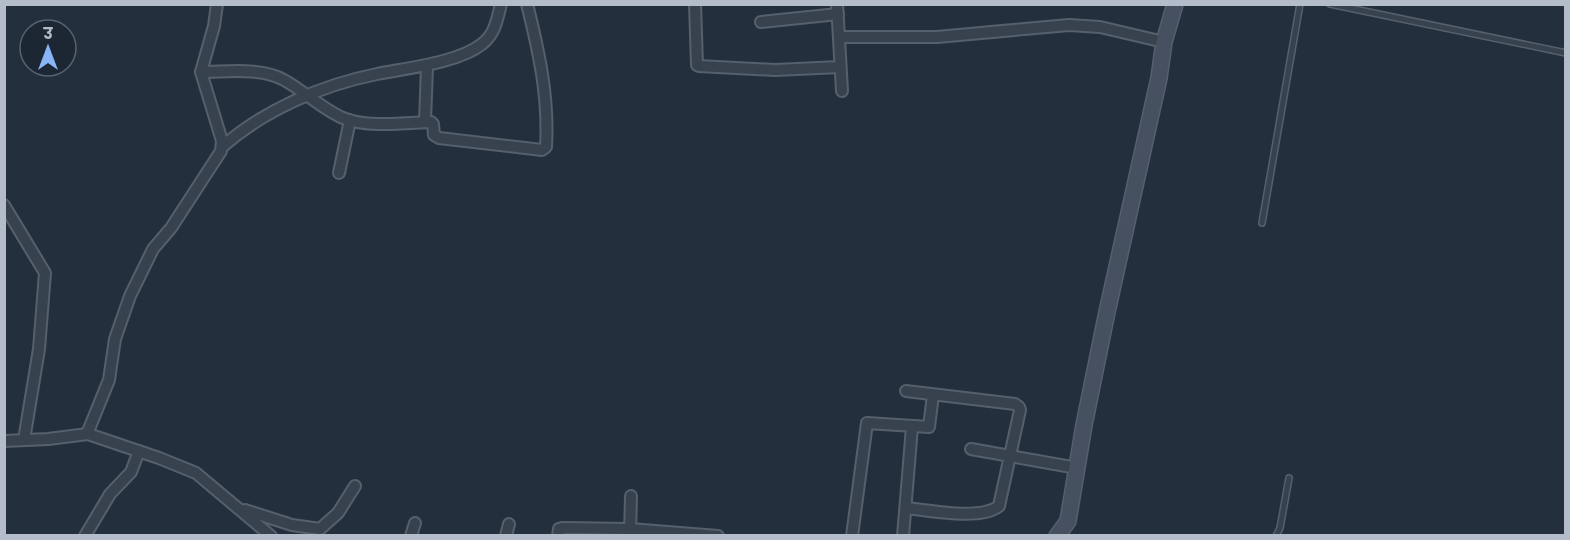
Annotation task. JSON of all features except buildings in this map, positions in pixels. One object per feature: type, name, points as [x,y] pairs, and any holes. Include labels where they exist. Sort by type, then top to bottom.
[{"type":"main road","points":[[1057,536],[1068,521],[1084,425],[1159,78],[1164,42],[1174,4]]},
{"type":"street","points":[[217,4],[214,26],[201,72],[222,147]]},
{"type":"street","points":[[87,434],[109,380],[115,339],[130,296],[153,249],[171,228],[205,178],[222,147],[247,127],[332,86],[364,77],[427,66],[471,51],[482,44],[494,30],[501,4]]},
{"type":"street","points":[[201,72],[274,76],[285,80],[338,115],[350,120],[393,123],[425,122],[433,124],[434,135],[439,138],[541,150],[545,149],[547,112],[544,77],[527,4]]},
{"type":"street","points":[[695,4],[699,66],[767,70],[840,67]]},
{"type":"street","points":[[761,22],[837,9],[842,91]]},
{"type":"street","points":[[840,37],[937,37],[1069,25],[1098,26],[1164,42]]},
{"type":"street","points":[[425,122],[427,66]]},
{"type":"street","points":[[339,173],[350,120]]},
{"type":"street","points":[[4,205],[45,273],[39,349],[24,440]]},
{"type":"street","points":[[906,391],[1018,405],[1020,410],[1000,502],[995,509],[975,513],[906,508]]},
{"type":"street","points":[[852,536],[867,423],[929,427],[933,395]]},
{"type":"street","points":[[903,536],[912,427]]},
{"type":"street","points":[[4,441],[87,434],[139,451],[196,473],[271,536]]},
{"type":"street","points":[[971,449],[1077,468]]},
{"type":"street","points":[[85,536],[110,494],[131,472],[139,451]]},
{"type":"street","points":[[239,508],[271,519],[320,529],[338,513],[355,486]]},
{"type":"street","points":[[630,532],[631,496]]},
{"type":"street","points":[[411,536],[415,523]]},
{"type":"street","points":[[506,536],[509,524]]},
{"type":"street","points":[[558,536],[559,529],[562,528],[718,536]]},
{"type":"lane","points":[[1262,223],[1300,4]]},
{"type":"lane","points":[[1330,4],[1566,53]]},
{"type":"lane","points":[[1276,536],[1280,528],[1290,478]]}]
